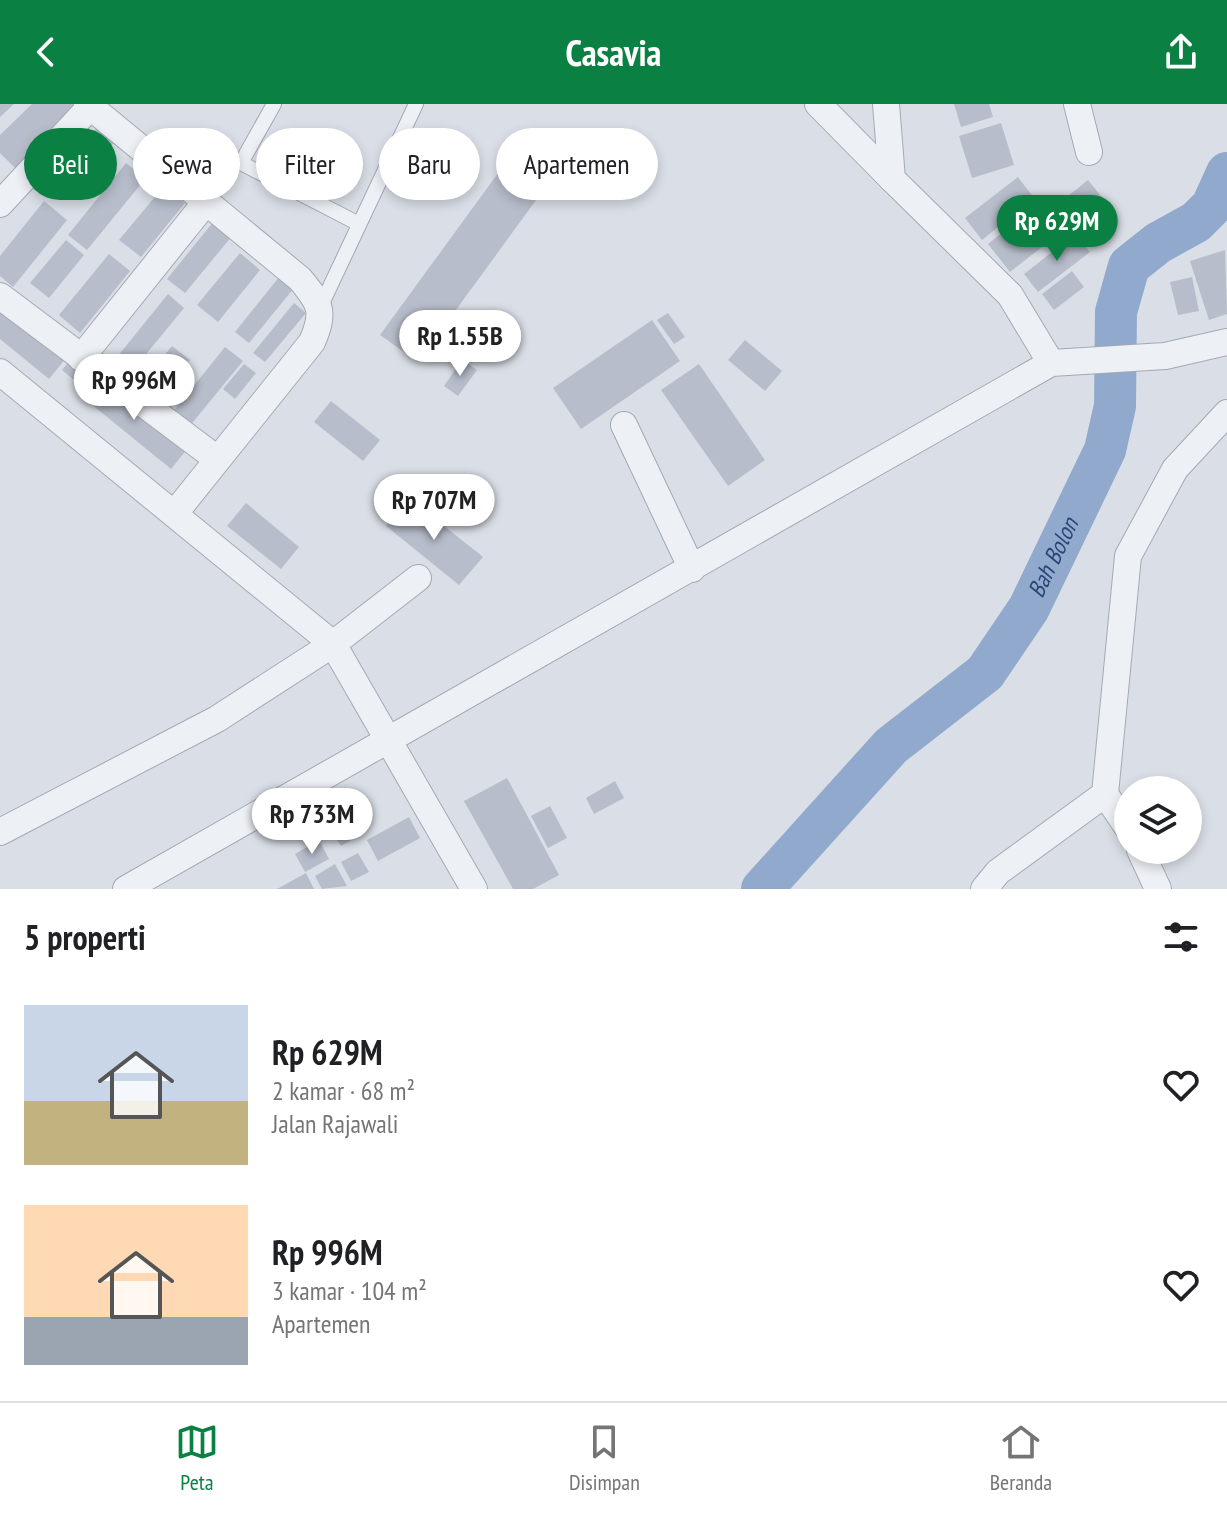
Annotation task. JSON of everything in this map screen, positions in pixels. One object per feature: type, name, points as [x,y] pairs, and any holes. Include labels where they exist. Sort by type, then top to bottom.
[{"type":"street","points":[[818,104],[1010,295],[1051,363]]},
{"type":"street","points":[[886,104],[892,179]]},
{"type":"street","points":[[1077,104],[1089,152]]},
{"type":"street","points":[[0,204],[88,106],[300,279],[317,300],[321,321],[312,342],[175,513]]},
{"type":"street","points":[[81,358],[206,202]]},
{"type":"street","points":[[0,296],[217,459]]},
{"type":"street","points":[[126,889],[1051,363],[1165,356],[1227,342]]},
{"type":"street","points":[[0,372],[333,644],[474,889]]},
{"type":"street","points":[[624,425],[692,569]]},
{"type":"street","points":[[1114,807],[1105,794],[1128,556],[1175,469],[1223,427]]},
{"type":"street","points":[[0,832],[217,719],[333,644],[418,578]]},
{"type":"street","points":[[984,889],[998,872],[1105,794]]},
{"type":"street","points":[[1146,864],[1158,889]]},
{"type":"lane","points":[[274,104],[241,163],[359,224]]},
{"type":"lane","points":[[319,310],[416,104]]},
{"type":"building","points":[[0,104],[14,104],[0,117]]},
{"type":"building","points":[[32,104],[75,104],[78,107],[56,128],[24,128],[24,159],[15,168],[0,153],[0,135]]},
{"type":"building","points":[[954,104],[989,104],[993,117],[961,127]]},
{"type":"building","points":[[1001,123],[1014,165],[972,178],[959,136]]},
{"type":"building","points":[[126,163],[133,169],[133,194],[87,250],[68,235],[96,200],[117,200],[117,174]]},
{"type":"building","points":[[496,176],[496,200],[536,200],[418,362],[380,335]]},
{"type":"building","points":[[1018,177],[1034,198],[982,240],[965,218]]},
{"type":"building","points":[[1088,180],[1109,206],[1089,222],[1068,196]]},
{"type":"building","points":[[152,200],[181,200],[185,203],[141,257],[119,240]]},
{"type":"building","points":[[44,201],[67,220],[13,287],[0,276],[0,256]]},
{"type":"building","points":[[1025,215],[1047,243],[1010,272],[988,244]]},
{"type":"building","points":[[214,221],[232,236],[185,293],[167,279]]},
{"type":"building","points":[[1075,234],[1090,252],[1038,292],[1024,274]]},
{"type":"building","points":[[66,240],[84,255],[49,298],[30,283]]},
{"type":"building","points":[[1225,250],[1227,314],[1209,320],[1190,261]]},
{"type":"building","points":[[240,253],[260,270],[218,322],[197,305]]},
{"type":"building","points":[[109,254],[130,271],[80,333],[59,315]]},
{"type":"building","points":[[1072,271],[1084,287],[1054,310],[1042,294]]},
{"type":"building","points":[[280,276],[294,288],[249,343],[235,332]]},
{"type":"building","points":[[1192,277],[1199,311],[1178,315],[1170,282]]},
{"type":"building","points":[[168,294],[184,308],[129,375],[113,362]]},
{"type":"building","points":[[0,303],[67,357],[49,379],[0,339]]},
{"type":"building","points":[[294,303],[306,313],[265,362],[253,353]]},
{"type":"building","points":[[668,313],[685,337],[674,344],[657,320]]},
{"type":"building","points":[[652,320],[680,361],[581,429],[553,388]]},
{"type":"building","points":[[745,340],[782,371],[765,391],[728,360]]},
{"type":"building","points":[[172,346],[190,360],[161,396],[143,382]]},
{"type":"building","points":[[225,347],[243,361],[189,427],[172,413]]},
{"type":"building","points":[[72,358],[90,373],[80,385],[62,370]]},
{"type":"building","points":[[462,360],[477,370],[458,396],[444,386]]},
{"type":"building","points":[[244,364],[256,373],[235,399],[223,389]]},
{"type":"building","points":[[699,364],[765,460],[728,486],[661,390]]},
{"type":"building","points":[[97,374],[188,448],[171,469],[80,395]]},
{"type":"building","points":[[331,401],[380,440],[363,461],[314,422]]},
{"type":"building","points":[[409,498],[483,557],[459,585],[386,526]]},
{"type":"building","points":[[246,503],[299,547],[281,569],[227,526]]},
{"type":"building","points":[[507,778],[559,875],[533,889],[513,889],[464,801]]},
{"type":"building","points":[[615,781],[624,798],[594,814],[586,798]]},
{"type":"building","points":[[550,806],[567,838],[548,848],[531,816]]},
{"type":"building","points":[[409,817],[420,838],[378,861],[367,840]]},
{"type":"building","points":[[360,821],[366,832],[341,846],[334,835]]},
{"type":"building","points":[[319,840],[329,859],[305,872],[295,854]]},
{"type":"building","points":[[358,853],[369,872],[351,881],[341,862]]},
{"type":"building","points":[[335,864],[347,886],[322,889],[315,876]]},
{"type":"building","points":[[306,873],[314,889],[277,889]]},
{"type":"waterway","name":"Bah Bolon","points":[[762,889],[891,746],[985,673],[1029,608],[1105,450],[1115,406],[1116,312],[1129,266],[1158,243],[1196,222],[1212,206],[1227,173]]}]
